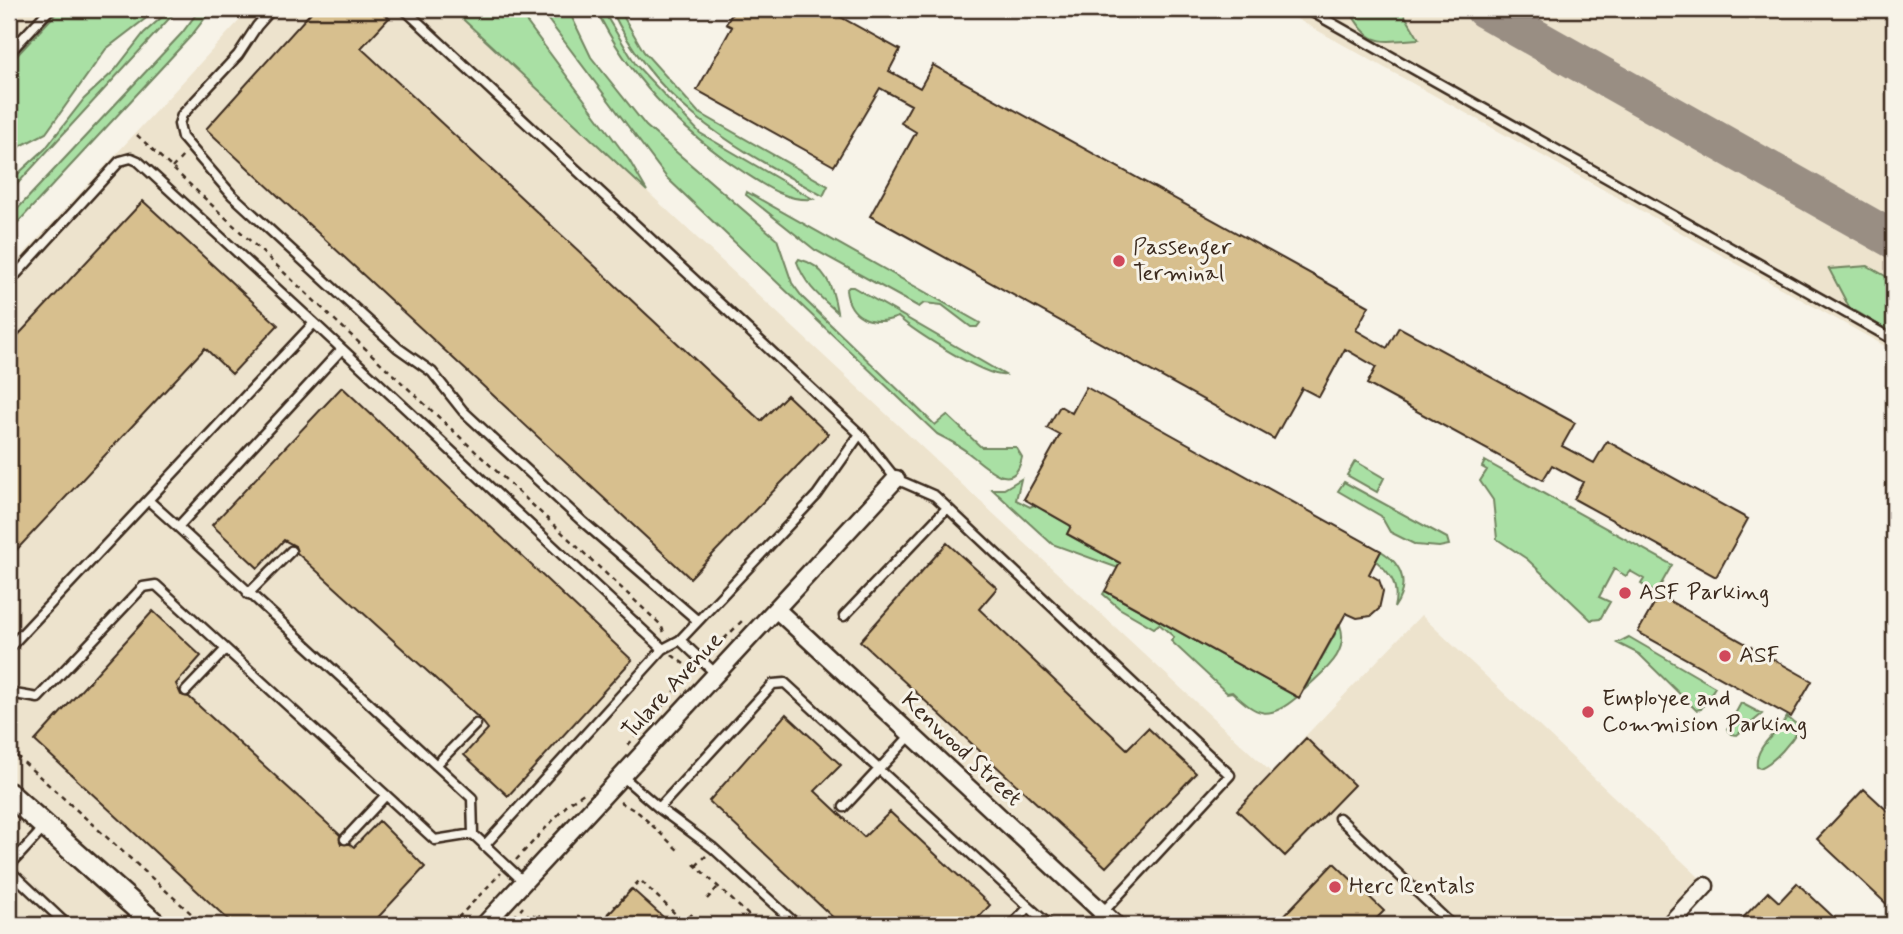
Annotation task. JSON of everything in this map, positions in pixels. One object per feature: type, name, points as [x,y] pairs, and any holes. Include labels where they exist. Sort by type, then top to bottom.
[{"type":"main road","points":[[9,794],[156,925]]},
{"type":"street","name":"Tulare Avenue","points":[[484,925],[896,479]]},
{"type":"street","name":"Kenwood Street","points":[[776,609],[911,735],[1097,919],[1115,925]]},
{"type":"street","points":[[1669,925],[1705,886]]},
{"type":"lane","points":[[9,53],[50,9]]},
{"type":"lane","points":[[272,9],[238,55],[181,115],[181,134],[232,195],[398,348],[432,372],[463,411],[634,569],[669,593],[698,621]]},
{"type":"lane","points":[[404,9],[860,434],[896,479],[935,496],[1230,775],[1097,919]]},
{"type":"lane","points":[[1307,9],[1894,340]]},
{"type":"lane","points":[[9,282],[120,161],[131,158],[138,161],[666,646]]},
{"type":"lane","points":[[9,648],[314,323]]},
{"type":"lane","points":[[177,527],[342,349]]},
{"type":"lane","points":[[484,846],[666,646],[680,640],[817,495],[860,434]]},
{"type":"lane","points":[[148,500],[472,798],[473,834],[524,882]]},
{"type":"lane","points":[[844,616],[947,508]]},
{"type":"lane","points":[[248,594],[290,551]]},
{"type":"lane","points":[[9,693],[38,698],[144,587],[156,585],[435,840],[473,834]]},
{"type":"lane","points":[[680,640],[716,674]]},
{"type":"lane","points":[[186,691],[226,649]]},
{"type":"lane","points":[[659,808],[774,684],[785,683],[1049,925]]},
{"type":"lane","points":[[436,765],[476,724]]},
{"type":"lane","points":[[844,807],[911,735]]},
{"type":"lane","points":[[622,776],[659,808],[713,848],[797,925]]},
{"type":"lane","points":[[345,839],[386,795]]},
{"type":"lane","points":[[1339,818],[1452,925]]},
{"type":"lane","points":[[45,827],[9,868],[65,923]]},
{"type":"lane","points":[[1012,925],[1029,907]]},
{"type":"path","points":[[137,135],[661,625],[666,646],[673,658],[692,671]]},
{"type":"path","points":[[172,168],[191,147]]},
{"type":"path","points":[[627,746],[692,671],[748,615]]},
{"type":"path","points":[[9,749],[204,925]]},
{"type":"path","points":[[451,925],[570,802],[589,787]]},
{"type":"path","points":[[617,799],[639,813],[679,851]]},
{"type":"path","points":[[708,853],[695,865],[759,925]]},
{"type":"path","points":[[592,925],[597,925],[639,880],[684,924],[694,912]]},
{"type":"path","points":[[707,899],[718,887]]},
{"type":"path","points":[[527,914],[537,923],[539,920],[534,915],[536,913],[550,925]]},
{"type":"shaded area","points":[[9,9],[64,9],[9,68]]},
{"type":"shaded area","points":[[250,9],[451,9],[1271,772],[1421,615],[1700,878],[1657,925],[9,925],[9,270]]},
{"type":"shaded area","points":[[1279,9],[1894,9],[1894,351],[1586,180]]},
{"type":"green space","points":[[60,9],[158,9],[106,49],[46,133],[9,152],[9,64]]},
{"type":"green space","points":[[171,9],[178,9],[9,193],[9,182],[45,149],[84,99],[115,70],[144,33]]},
{"type":"green space","points":[[200,9],[212,9],[191,36],[9,232],[9,218],[182,33]]},
{"type":"green space","points":[[452,9],[517,9],[629,160],[647,191]]},
{"type":"green space","points":[[540,9],[568,9],[591,57],[646,126],[777,239],[792,283],[803,298],[935,425],[947,415],[981,447],[1016,447],[1022,457],[1013,475],[999,475],[937,434],[667,178]]},
{"type":"green space","points":[[596,9],[602,9],[636,65],[700,133],[813,199],[786,196],[769,188],[722,157],[678,121],[624,58]]},
{"type":"green space","points":[[611,9],[619,9],[644,52],[698,112],[828,186],[823,196],[728,141],[675,98],[651,73]]},
{"type":"green space","points":[[1349,9],[1401,9],[1419,39],[1385,41],[1369,36]]},
{"type":"green space","points":[[747,192],[980,323],[977,327],[971,327],[942,305],[924,303],[919,307],[815,250],[746,195]]},
{"type":"green space","points":[[799,259],[822,272],[833,294],[837,312],[808,284],[797,262]]},
{"type":"green space","points":[[1868,266],[1894,281],[1894,334],[1849,307],[1829,269]]},
{"type":"green space","points":[[849,287],[1005,375],[967,362],[898,317],[880,321],[864,318],[848,300],[846,290]]},
{"type":"green space","points":[[1355,461],[1384,478],[1377,492],[1347,475]]},
{"type":"green space","points":[[1485,461],[1672,565],[1656,593],[1641,584],[1644,579],[1630,571],[1626,576],[1614,569],[1599,597],[1610,602],[1600,619],[1591,620],[1527,559],[1497,539],[1493,500],[1480,481],[1487,470],[1482,467]]},
{"type":"green space","points":[[1021,479],[1016,500],[1030,507],[1034,505],[1071,526],[1067,534],[1120,563],[1118,568],[1052,544],[992,489],[1004,489]]},
{"type":"green space","points":[[1344,482],[1447,538],[1449,545],[1416,545],[1390,532],[1381,516],[1338,491]]},
{"type":"green space","points":[[1381,551],[1395,563],[1402,576],[1402,592],[1394,608],[1396,594],[1393,582],[1387,571],[1376,561]]},
{"type":"green space","points":[[1105,591],[1297,697],[1278,710],[1256,710],[1232,692],[1227,693],[1171,641],[1174,637],[1159,624],[1154,628],[1119,608],[1103,594]]},
{"type":"green space","points":[[1340,625],[1342,635],[1338,653],[1304,690]]},
{"type":"green space","points":[[1629,637],[1715,687],[1701,709],[1696,710],[1639,654],[1617,643]]},
{"type":"green space","points":[[1741,703],[1762,714],[1737,735],[1731,734],[1727,729]]},
{"type":"green space","points":[[1787,717],[1800,727],[1777,756],[1766,765],[1757,767],[1757,759],[1763,746]]},
{"type":"building","points":[[314,9],[379,9],[389,18],[361,48],[761,421],[787,395],[828,434],[690,578],[206,129]]},
{"type":"building","name":"Passenger Terminal","points":[[735,9],[826,9],[900,50],[889,71],[920,88],[933,65],[1369,306],[1356,330],[1387,348],[1399,327],[1575,423],[1562,446],[1594,463],[1607,441],[1748,519],[1716,577],[1574,499],[1583,482],[1552,465],[1543,480],[1367,384],[1376,367],[1345,349],[1319,397],[1302,388],[1274,439],[870,216],[916,132],[901,123],[911,105],[880,88],[834,166],[697,90],[732,27],[726,24]]},
{"type":"building","points":[[143,201],[278,325],[232,374],[205,348],[9,558],[9,345]]},
{"type":"building","points":[[342,387],[632,660],[508,796],[464,755],[488,729],[481,720],[297,553],[295,546],[284,540],[258,568],[212,525]]},
{"type":"building","points":[[1086,387],[1381,551],[1369,574],[1379,580],[1383,591],[1379,609],[1371,616],[1357,618],[1346,613],[1299,698],[1105,591],[1120,563],[1067,534],[1071,526],[1024,499],[1060,435],[1047,428],[1060,406],[1072,413]]},
{"type":"building","points":[[947,543],[997,588],[979,609],[1127,749],[1148,728],[1196,773],[1106,867],[860,641]]},
{"type":"building","name":"ASF","points":[[1659,595],[1812,681],[1791,717],[1638,632]]},
{"type":"building","points":[[153,611],[201,656],[176,684],[181,695],[189,697],[340,835],[341,844],[354,847],[379,821],[425,867],[371,925],[234,925],[35,741]]},
{"type":"building","points":[[786,714],[841,765],[815,791],[864,837],[890,812],[990,905],[972,925],[841,925],[709,801]]},
{"type":"building","points":[[1306,738],[1354,785],[1285,856],[1237,810]]},
{"type":"building","points":[[1864,789],[1894,817],[1894,911],[1817,839]]},
{"type":"building","name":"Herc Rentals","points":[[1334,863],[1384,911],[1370,925],[1275,925]]},
{"type":"building","points":[[1797,883],[1842,925],[1736,925],[1768,892],[1779,902]]},
{"type":"building","points":[[632,889],[672,925],[599,925]]},
{"type":"taxiway","points":[[1484,9],[1894,240]]},
{"type":"place","name":"Passenger Terminal","points":[[1119,261]]},
{"type":"place","name":"ASF Parking","points":[[1625,593]]},
{"type":"place","name":"ASF","points":[[1725,656]]},
{"type":"place","name":"Employee and Commision Parking","points":[[1588,712]]},
{"type":"place","name":"Herc Rentals","points":[[1335,887]]}]
